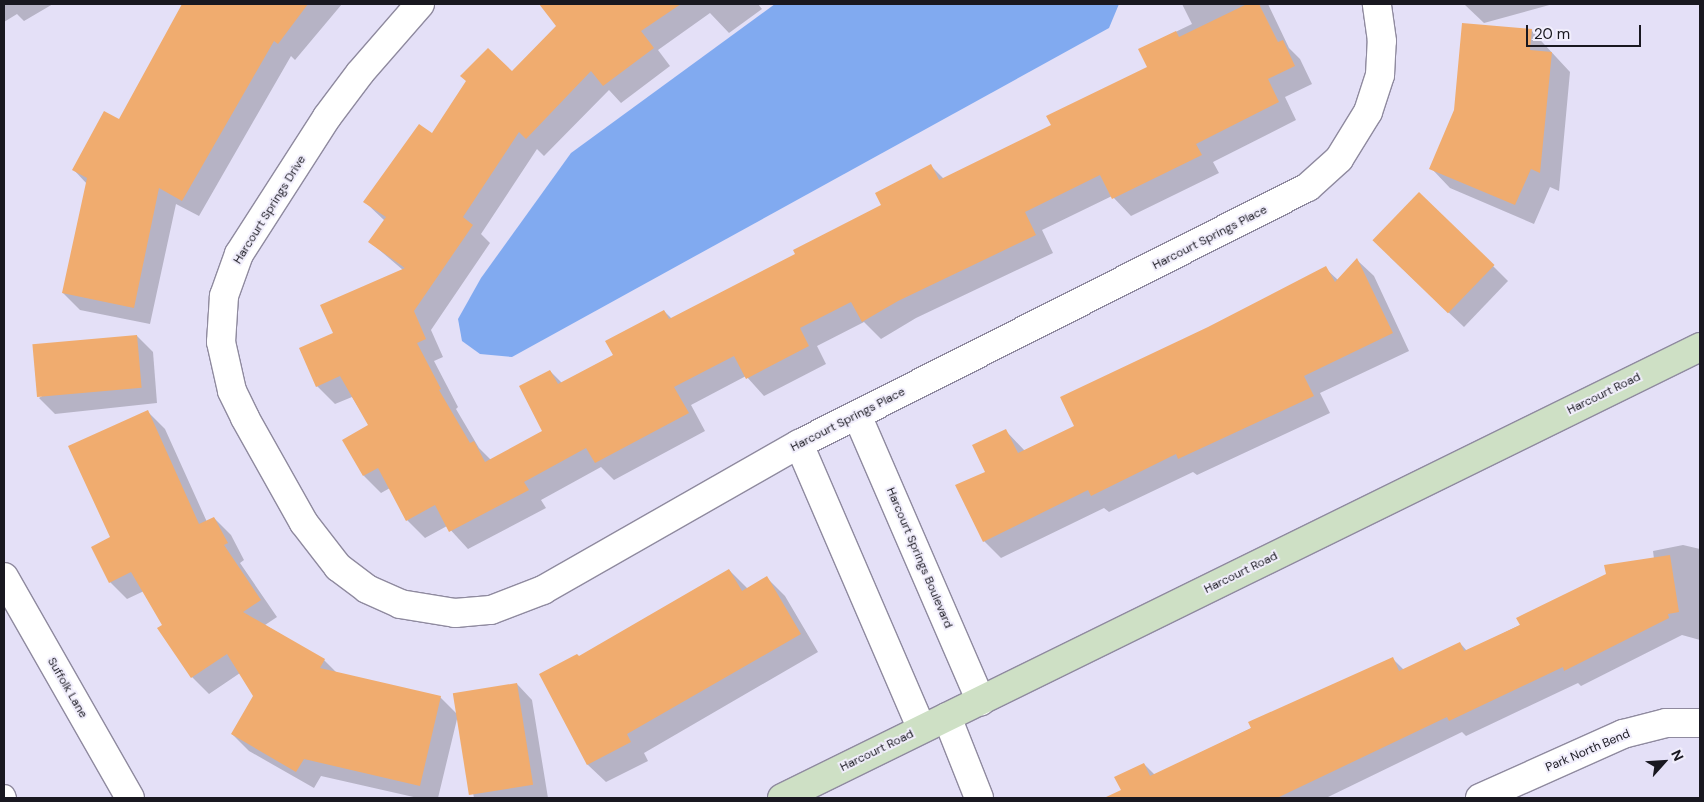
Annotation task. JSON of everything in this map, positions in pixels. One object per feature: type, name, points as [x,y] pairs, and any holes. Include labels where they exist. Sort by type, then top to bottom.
[{"type":"street","name":"Harcourt Springs Drive","points":[[304,523],[232,391],[221,342],[224,296],[239,254],[327,117],[360,73],[420,4]]},
{"type":"street","name":"Harcourt Springs Place","points":[[304,523],[338,567],[384,597],[436,612],[492,610],[543,590],[799,444],[1296,194],[1320,178],[1344,154],[1355,137],[1380,76],[1381,53],[1377,4]]},
{"type":"street","name":"Harcourt Road","points":[[782,798],[1700,347]]},
{"type":"street","name":"Harcourt Springs Boulevard","points":[[857,415],[981,701]]},
{"type":"street","points":[[799,444],[922,729]]},
{"type":"street","name":"Suffolk Lane","points":[[4,577],[130,798]]},
{"type":"street","points":[[947,717],[979,798]]},
{"type":"street","name":"Park North Bend","points":[[1480,798],[1623,734],[1666,723],[1700,723]]},
{"type":"water","points":[[775,4],[1119,4],[1109,28],[512,357],[480,354],[462,341],[458,319],[481,278],[571,153]]},
{"type":"building","points":[[182,4],[308,4],[278,44],[274,41],[182,201],[159,188],[134,308],[62,293],[87,178],[72,170],[104,111],[119,119]]},
{"type":"building","points":[[539,4],[681,4],[641,31],[654,48],[603,86],[591,71],[526,139],[519,132],[463,217],[473,225],[414,311],[426,339],[417,343],[441,389],[439,390],[470,443],[474,441],[485,462],[542,431],[519,386],[550,370],[558,384],[613,355],[605,341],[664,310],[669,319],[795,254],[793,250],[881,205],[875,193],[931,164],[939,180],[1051,125],[1046,116],[1147,67],[1138,49],[1176,31],[1179,37],[1247,4],[1259,4],[1278,42],[1283,40],[1295,66],[1268,79],[1279,102],[1196,144],[1202,155],[1112,199],[1100,175],[1025,212],[1036,235],[898,301],[862,322],[851,302],[800,328],[809,346],[746,379],[734,356],[674,387],[689,413],[595,463],[586,448],[524,482],[529,490],[449,532],[435,505],[406,521],[378,468],[363,476],[342,440],[368,425],[340,376],[316,387],[299,348],[333,333],[320,305],[405,268],[368,242],[386,217],[363,202],[419,124],[432,133],[466,81],[460,76],[488,48],[512,71],[556,26]]},
{"type":"building","points":[[1462,23],[1532,29],[1530,50],[1552,52],[1540,173],[1531,169],[1515,205],[1429,169],[1454,110]]},
{"type":"building","points":[[1419,192],[1495,265],[1448,313],[1372,240]]},
{"type":"building","points":[[1357,258],[1393,333],[1304,376],[1314,396],[1178,459],[1176,454],[1091,496],[1088,490],[983,542],[955,485],[985,472],[972,445],[1006,429],[1018,453],[1074,426],[1060,397],[1208,327],[1326,266],[1335,282]]},
{"type":"building","points":[[137,335],[142,388],[37,397],[32,344]]},
{"type":"building","points":[[148,410],[199,524],[214,517],[228,543],[224,545],[261,600],[243,612],[325,659],[320,668],[441,696],[420,786],[304,759],[296,772],[231,734],[253,696],[227,654],[191,678],[157,628],[162,625],[131,572],[109,583],[91,547],[110,537],[68,446]]},
{"type":"building","points":[[1670,555],[1679,612],[1668,614],[1669,618],[1564,671],[1563,667],[1449,721],[1447,717],[1277,798],[1104,798],[1121,790],[1114,777],[1144,763],[1150,776],[1251,728],[1248,722],[1393,657],[1399,671],[1460,642],[1464,651],[1520,625],[1516,618],[1606,574],[1604,565]]},
{"type":"building","points":[[729,569],[742,591],[767,576],[801,634],[627,734],[631,742],[587,765],[539,674],[577,654],[579,656]]},
{"type":"building","points":[[517,683],[533,785],[469,795],[453,693]]}]
